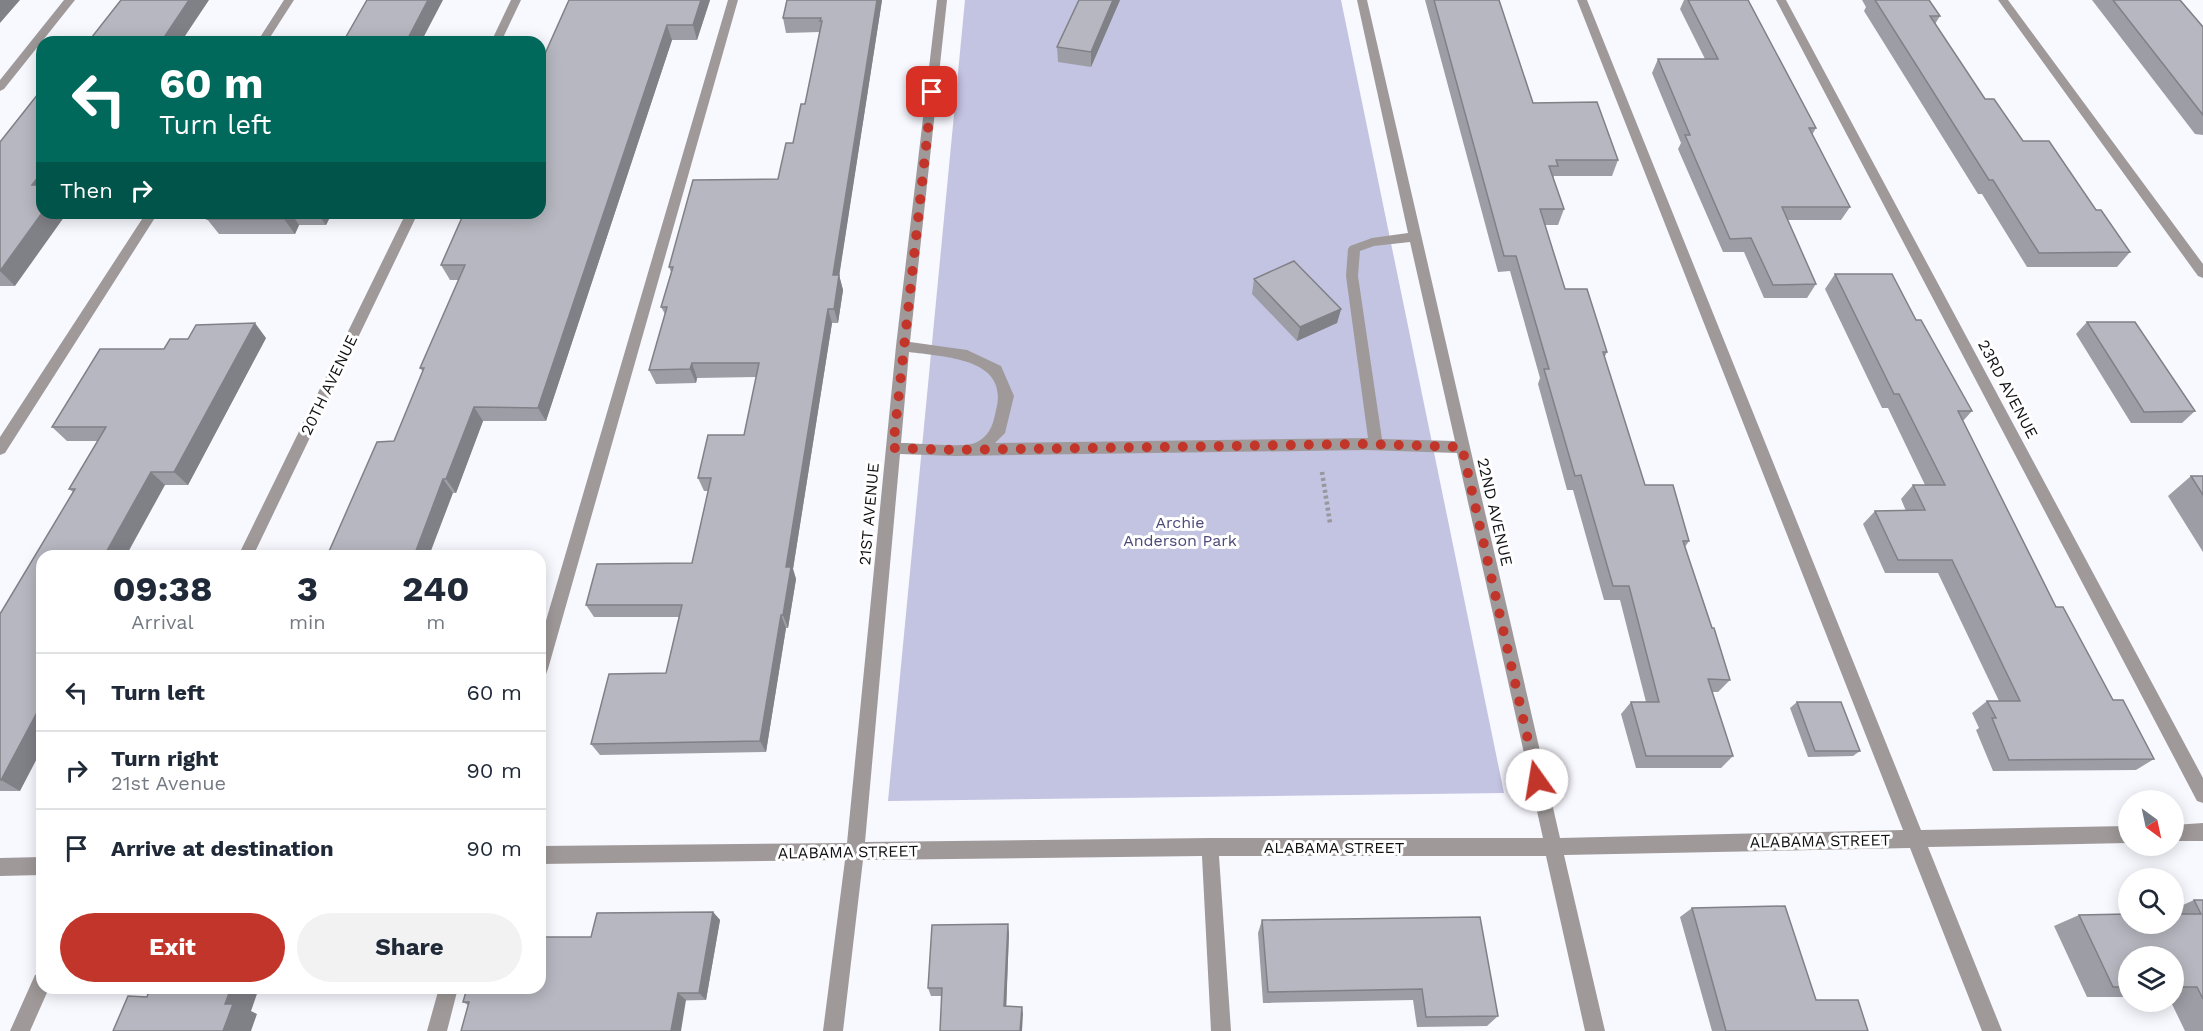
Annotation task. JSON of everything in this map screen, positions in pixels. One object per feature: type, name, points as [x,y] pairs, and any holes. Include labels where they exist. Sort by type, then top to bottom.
[{"type":"street","points":[[41,36],[70,0]]},
{"type":"street","points":[[266,36],[289,0]]},
{"type":"street","points":[[499,36],[516,0]]},
{"type":"street","points":[[546,648],[733,0]]},
{"type":"street","name":"21ST AVENUE","points":[[833,1031],[855,852],[903,346],[942,0]]},
{"type":"street","name":"22ND AVENUE","points":[[1362,0],[1594,1031]]},
{"type":"street","points":[[1582,0],[1992,1031]]},
{"type":"street","name":"23RD AVENUE","points":[[1781,0],[2203,795]]},
{"type":"street","points":[[2003,0],[2203,273]]},
{"type":"street","points":[[0,87],[36,42]]},
{"type":"street","points":[[0,449],[148,219]]},
{"type":"street","name":"20TH AVENUE","points":[[248,550],[409,219]]},
{"type":"street","points":[[1376,444],[1352,276],[1354,249],[1372,242],[1414,237]]},
{"type":"street","points":[[903,346],[967,355],[996,370],[1007,396],[998,433],[977,449]]},
{"type":"street","points":[[893,448],[1376,444],[1462,447]]},
{"type":"street","points":[[2184,833],[2203,832]]},
{"type":"street","name":"ALABAMA STREET","points":[[546,855],[1210,847],[1552,847],[2118,834]]},
{"type":"street","points":[[1210,847],[1221,1031]]},
{"type":"street","points":[[0,867],[36,867]]},
{"type":"street","points":[[20,1031],[37,994]]},
{"type":"street","points":[[437,1031],[447,994]]},
{"type":"path","points":[[1318,445],[1330,523]]},
{"type":"green space","name":"Archie Anderson Park","points":[[965,0],[1341,0],[1504,793],[888,801]]},
{"type":"building","points":[[121,0],[189,0],[165,36],[93,36]]},
{"type":"building","points":[[367,0],[428,0],[409,36],[346,36]]},
{"type":"building","points":[[569,0],[701,0],[693,25],[667,25],[538,408],[474,407],[416,550],[330,550],[377,442],[394,441],[424,368],[420,368],[465,265],[441,265],[461,219],[546,219],[546,52]]},
{"type":"building","points":[[787,0],[877,0],[833,275],[839,275],[834,309],[828,309],[786,567],[791,567],[760,741],[591,744],[609,674],[666,673],[682,605],[586,605],[597,564],[692,563],[711,478],[698,478],[708,435],[744,435],[759,363],[692,363],[690,369],[649,370],[667,307],[661,307],[673,267],[669,267],[693,180],[778,179],[786,143],[793,143],[801,104],[805,104],[822,21],[820,21],[821,18],[783,18]]},
{"type":"building","points":[[1079,0],[1113,0],[1091,52],[1057,47]]},
{"type":"building","points":[[1434,0],[1499,0],[1533,103],[1597,102],[1618,160],[1556,160],[1558,166],[1549,166],[1564,209],[1540,209],[1565,289],[1587,289],[1607,352],[1603,352],[1645,485],[1673,485],[1689,541],[1683,541],[1730,680],[1708,679],[1733,756],[1646,756],[1631,702],[1659,702],[1629,586],[1613,586],[1581,475],[1575,476],[1544,369],[1549,369],[1516,256],[1504,256]]},
{"type":"building","points":[[1688,0],[1748,0],[1816,128],[1809,128],[1850,207],[1782,207],[1816,284],[1773,285],[1751,238],[1730,239],[1685,135],[1690,135],[1658,59],[1718,59]]},
{"type":"building","points":[[1875,0],[1929,0],[1940,16],[1930,16],[1985,99],[1994,99],[2023,141],[2049,141],[2096,210],[2101,210],[2130,252],[2039,253],[1993,180],[1989,180]]},
{"type":"building","points":[[2113,0],[2180,0],[2203,27],[2203,115]]},
{"type":"building","points":[[36,97],[36,180],[32,185],[36,185],[38,219],[0,271],[0,142]]},
{"type":"building","points":[[1294,261],[1341,309],[1300,327],[1254,279]]},
{"type":"building","points":[[1835,274],[1892,274],[1916,320],[1921,320],[1972,411],[1958,411],[2056,607],[2063,607],[2113,700],[2123,700],[2154,759],[2009,760],[1992,718],[1996,718],[1987,701],[2020,701],[1952,560],[1898,560],[1875,511],[1925,510],[1913,485],[1945,485],[1899,394],[1894,394]]},
{"type":"building","points":[[2087,322],[2135,322],[2195,411],[2144,412]]},
{"type":"building","points":[[255,323],[174,472],[151,472],[107,550],[38,550],[75,489],[69,489],[106,427],[52,427],[100,349],[164,349],[170,339],[188,339],[196,325]]},
{"type":"building","points":[[2191,476],[2203,476],[2203,495]]},
{"type":"building","points":[[36,554],[36,714],[1,780],[0,780],[0,614]]},
{"type":"building","points":[[1797,702],[1841,702],[1860,751],[1815,751]]},
{"type":"building","points":[[2194,900],[2203,900],[2203,999],[2197,987],[2184,987],[2184,946],[2118,946],[2118,987],[2113,987],[2079,915],[2118,914],[2118,934],[2184,934],[2184,914],[2201,914]]},
{"type":"building","points":[[1785,906],[1816,1000],[1858,1000],[1868,1031],[1726,1031],[1692,908]]},
{"type":"building","points":[[713,912],[699,993],[678,993],[671,1031],[461,1031],[469,1002],[463,1002],[465,994],[546,994],[546,937],[591,937],[597,913]]},
{"type":"building","points":[[1480,917],[1498,1016],[1426,1017],[1422,989],[1268,992],[1262,920]]},
{"type":"building","points":[[1008,924],[1004,1006],[1022,1007],[1020,1031],[940,1031],[942,988],[928,988],[932,925]]},
{"type":"building","points":[[148,994],[229,994],[225,1004],[233,1004],[223,1031],[113,1031],[128,996],[147,997]]},
{"type":"route","points":[[932,92],[893,448],[955,450],[1366,444],[1462,447],[1537,780]]}]
